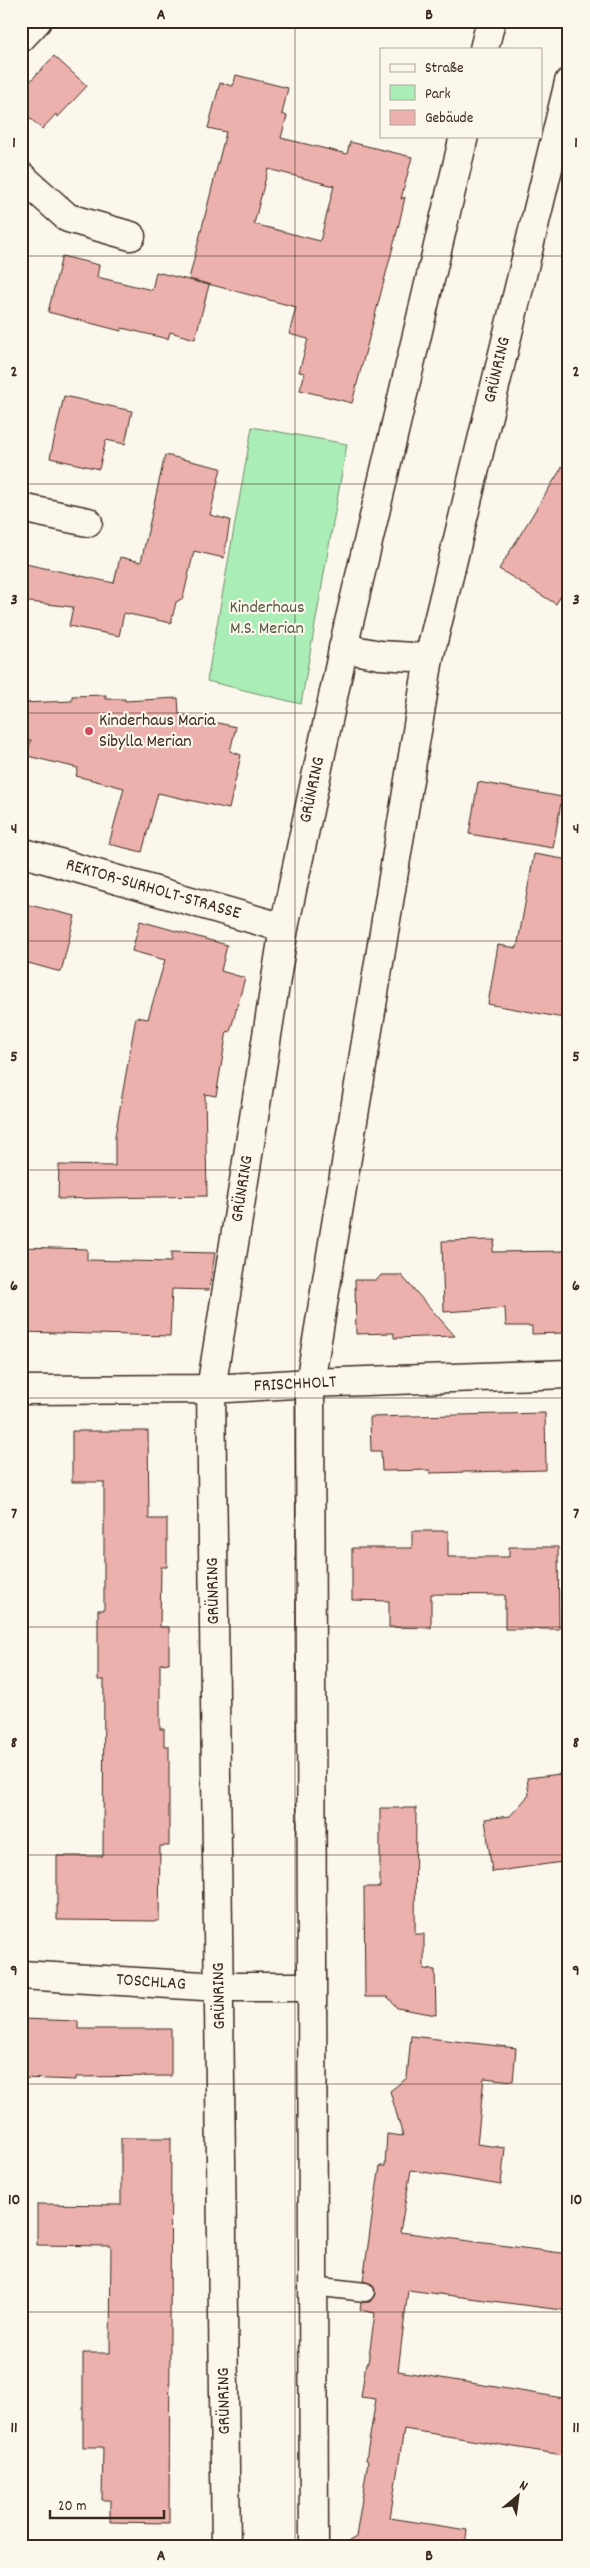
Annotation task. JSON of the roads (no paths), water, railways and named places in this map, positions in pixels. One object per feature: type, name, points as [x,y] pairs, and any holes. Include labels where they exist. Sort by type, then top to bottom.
[{"type":"street","points":[[21,38],[37,21]]},
{"type":"street","points":[[484,48],[491,21]]},
{"type":"street","name":"GRÜNRING","points":[[314,2547],[310,1383],[430,658],[569,82]]},
{"type":"street","name":"GRÜNRING","points":[[226,2547],[211,1389],[284,928],[343,648],[464,138]]},
{"type":"street","points":[[21,176],[68,218],[131,236]]},
{"type":"street","points":[[21,508],[88,522]]},
{"type":"street","points":[[343,648],[380,655],[430,658]]},
{"type":"street","name":"REKTOR-SURHOLT-STRASSE","points":[[21,852],[284,928]]},
{"type":"street","name":"FRISCHHOLT","points":[[21,1390],[211,1389],[310,1383],[569,1374]]},
{"type":"street","name":"TOSCHLAG","points":[[21,1975],[220,1987],[311,1987]]},
{"type":"lane","points":[[313,2286],[365,2292]]},
{"type":"place","name":"Kinderhaus Maria Sibylla Merian","points":[[89,731]]},
{"type":"park label","name":"Kinderhaus M.S. Merian","points":[[267,618]]}]
